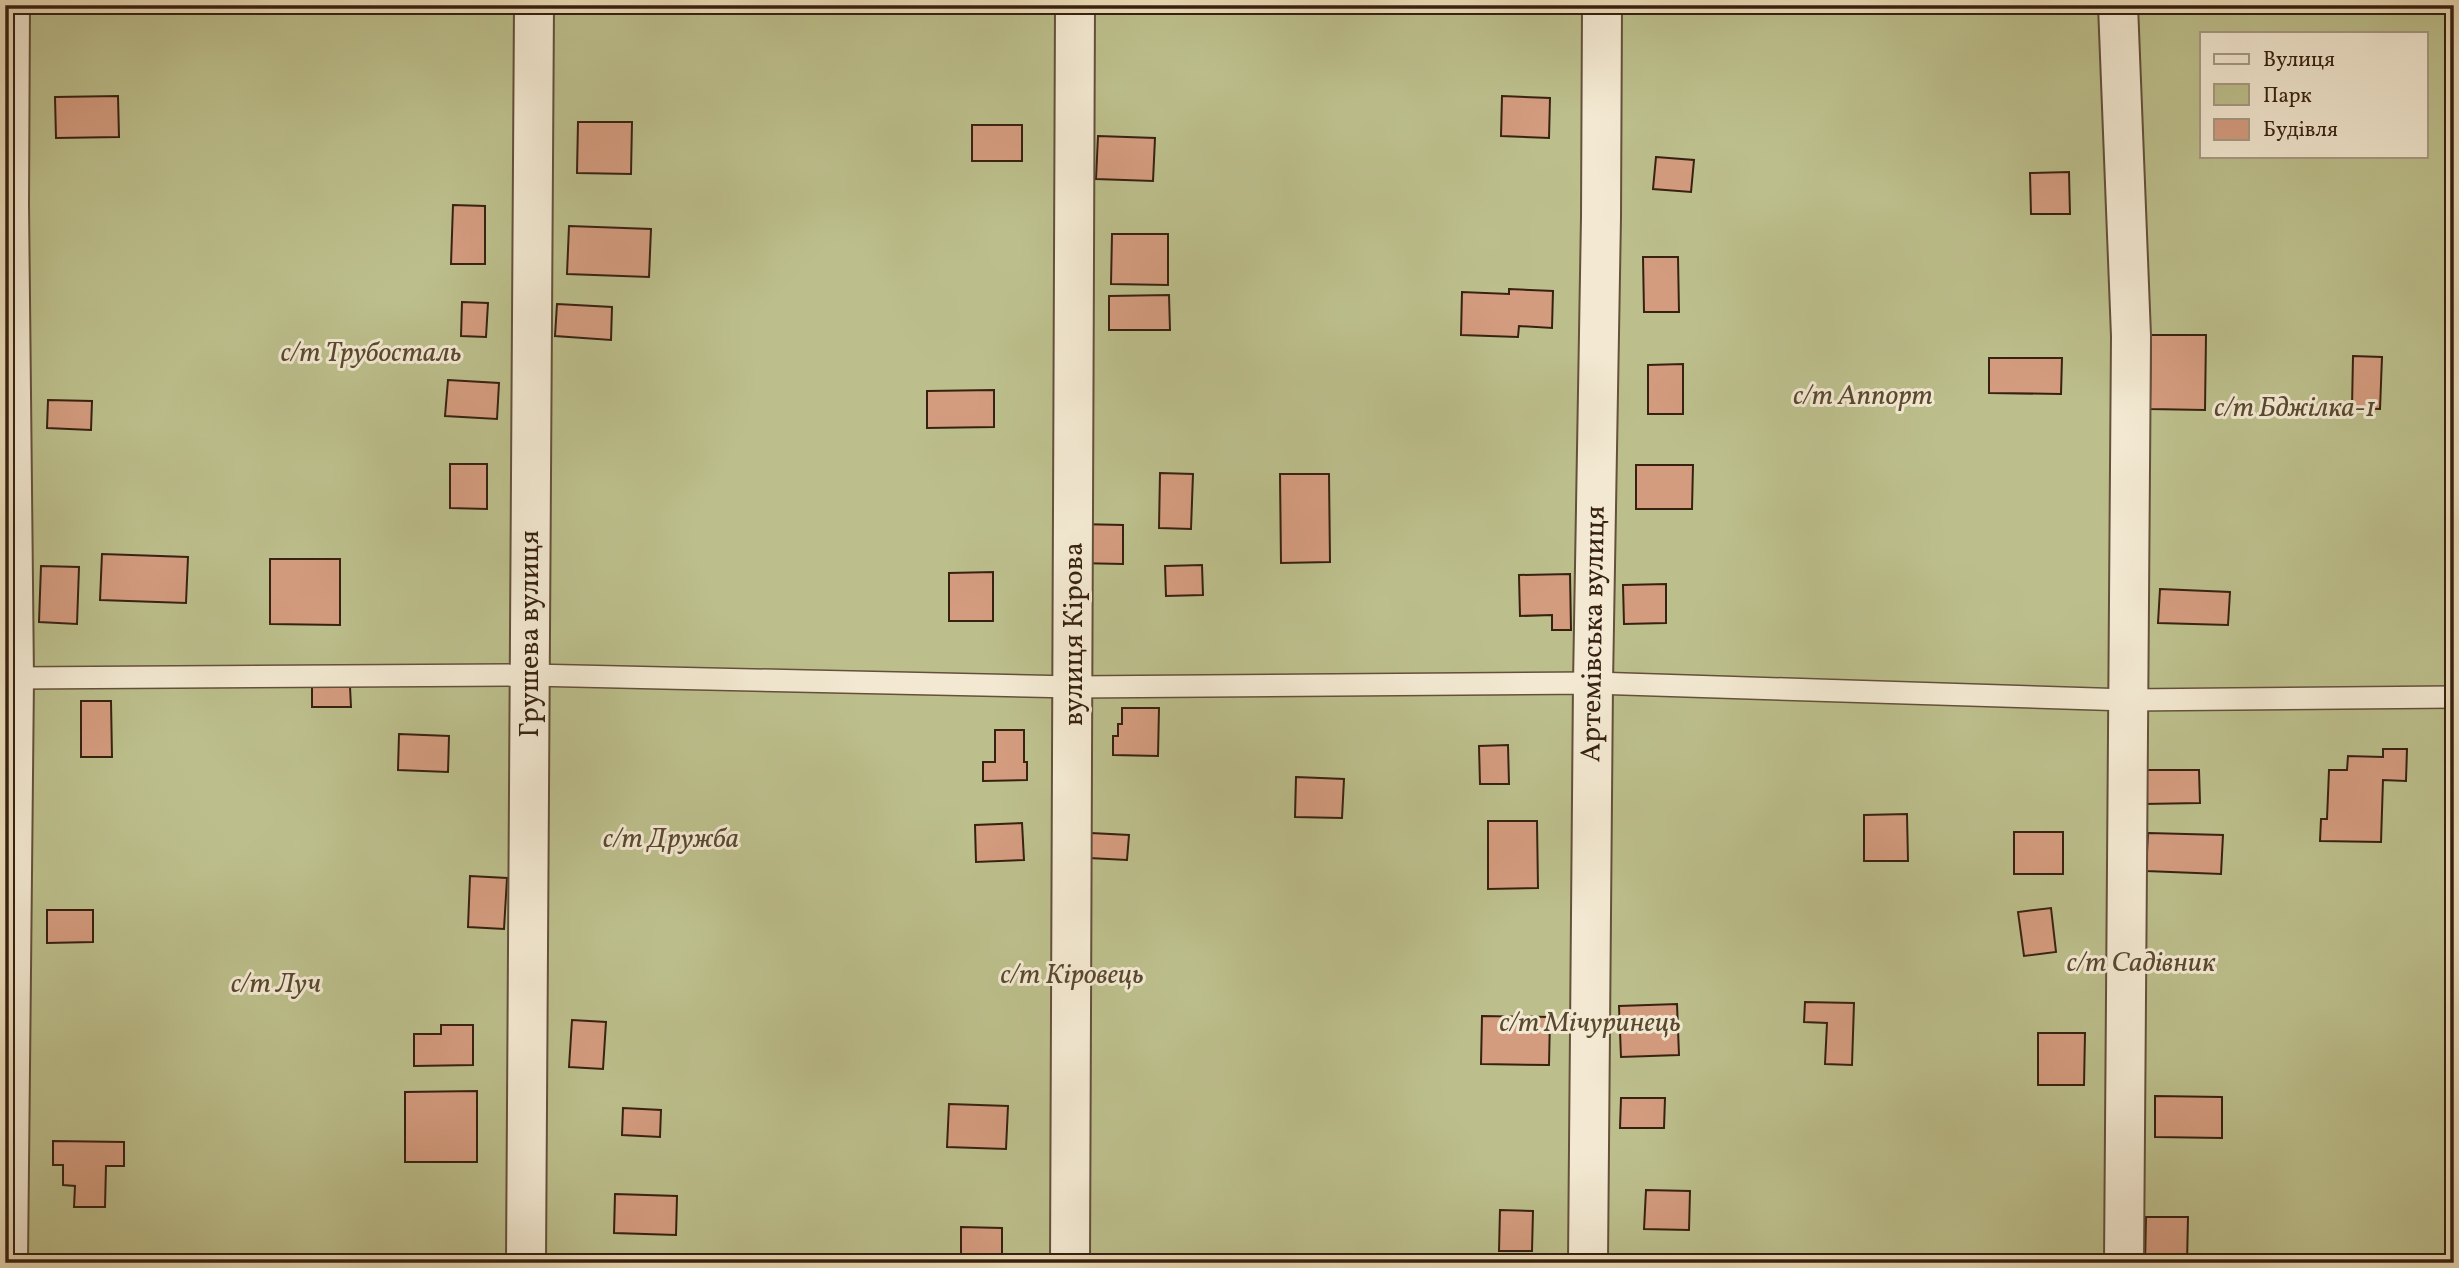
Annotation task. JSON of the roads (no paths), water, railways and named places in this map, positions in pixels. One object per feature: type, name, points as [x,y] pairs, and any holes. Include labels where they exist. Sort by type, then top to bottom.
[{"type":"street","points":[[8,1263],[14,678],[9,204],[10,5]]},
{"type":"street","name":"Грушева вулиця","points":[[526,1263],[534,5]]},
{"type":"street","name":"вулиця Кірова","points":[[1070,1263],[1075,5]]},
{"type":"street","name":"Артемівська вулиця","points":[[1588,1263],[1602,5]]},
{"type":"street","points":[[2118,5],[2132,336],[2124,1263]]},
{"type":"lane","points":[[14,678],[530,675],[1073,687],[1593,683],[2128,700],[2454,697]]},
{"type":"park label","name":"с/т Трубосталь","points":[[371,353]]},
{"type":"park label","name":"с/т Аппорт","points":[[1863,396]]},
{"type":"park label","name":"с/т Бджілка-1","points":[[2295,408]]},
{"type":"park label","name":"с/т Дружба","points":[[671,839]]},
{"type":"park label","name":"с/т Садівник","points":[[2141,963]]},
{"type":"park label","name":"с/т Кіровець","points":[[1072,975]]},
{"type":"park label","name":"с/т Луч","points":[[276,984]]},
{"type":"park label","name":"с/т Мічуринець","points":[[1590,1023]]}]
